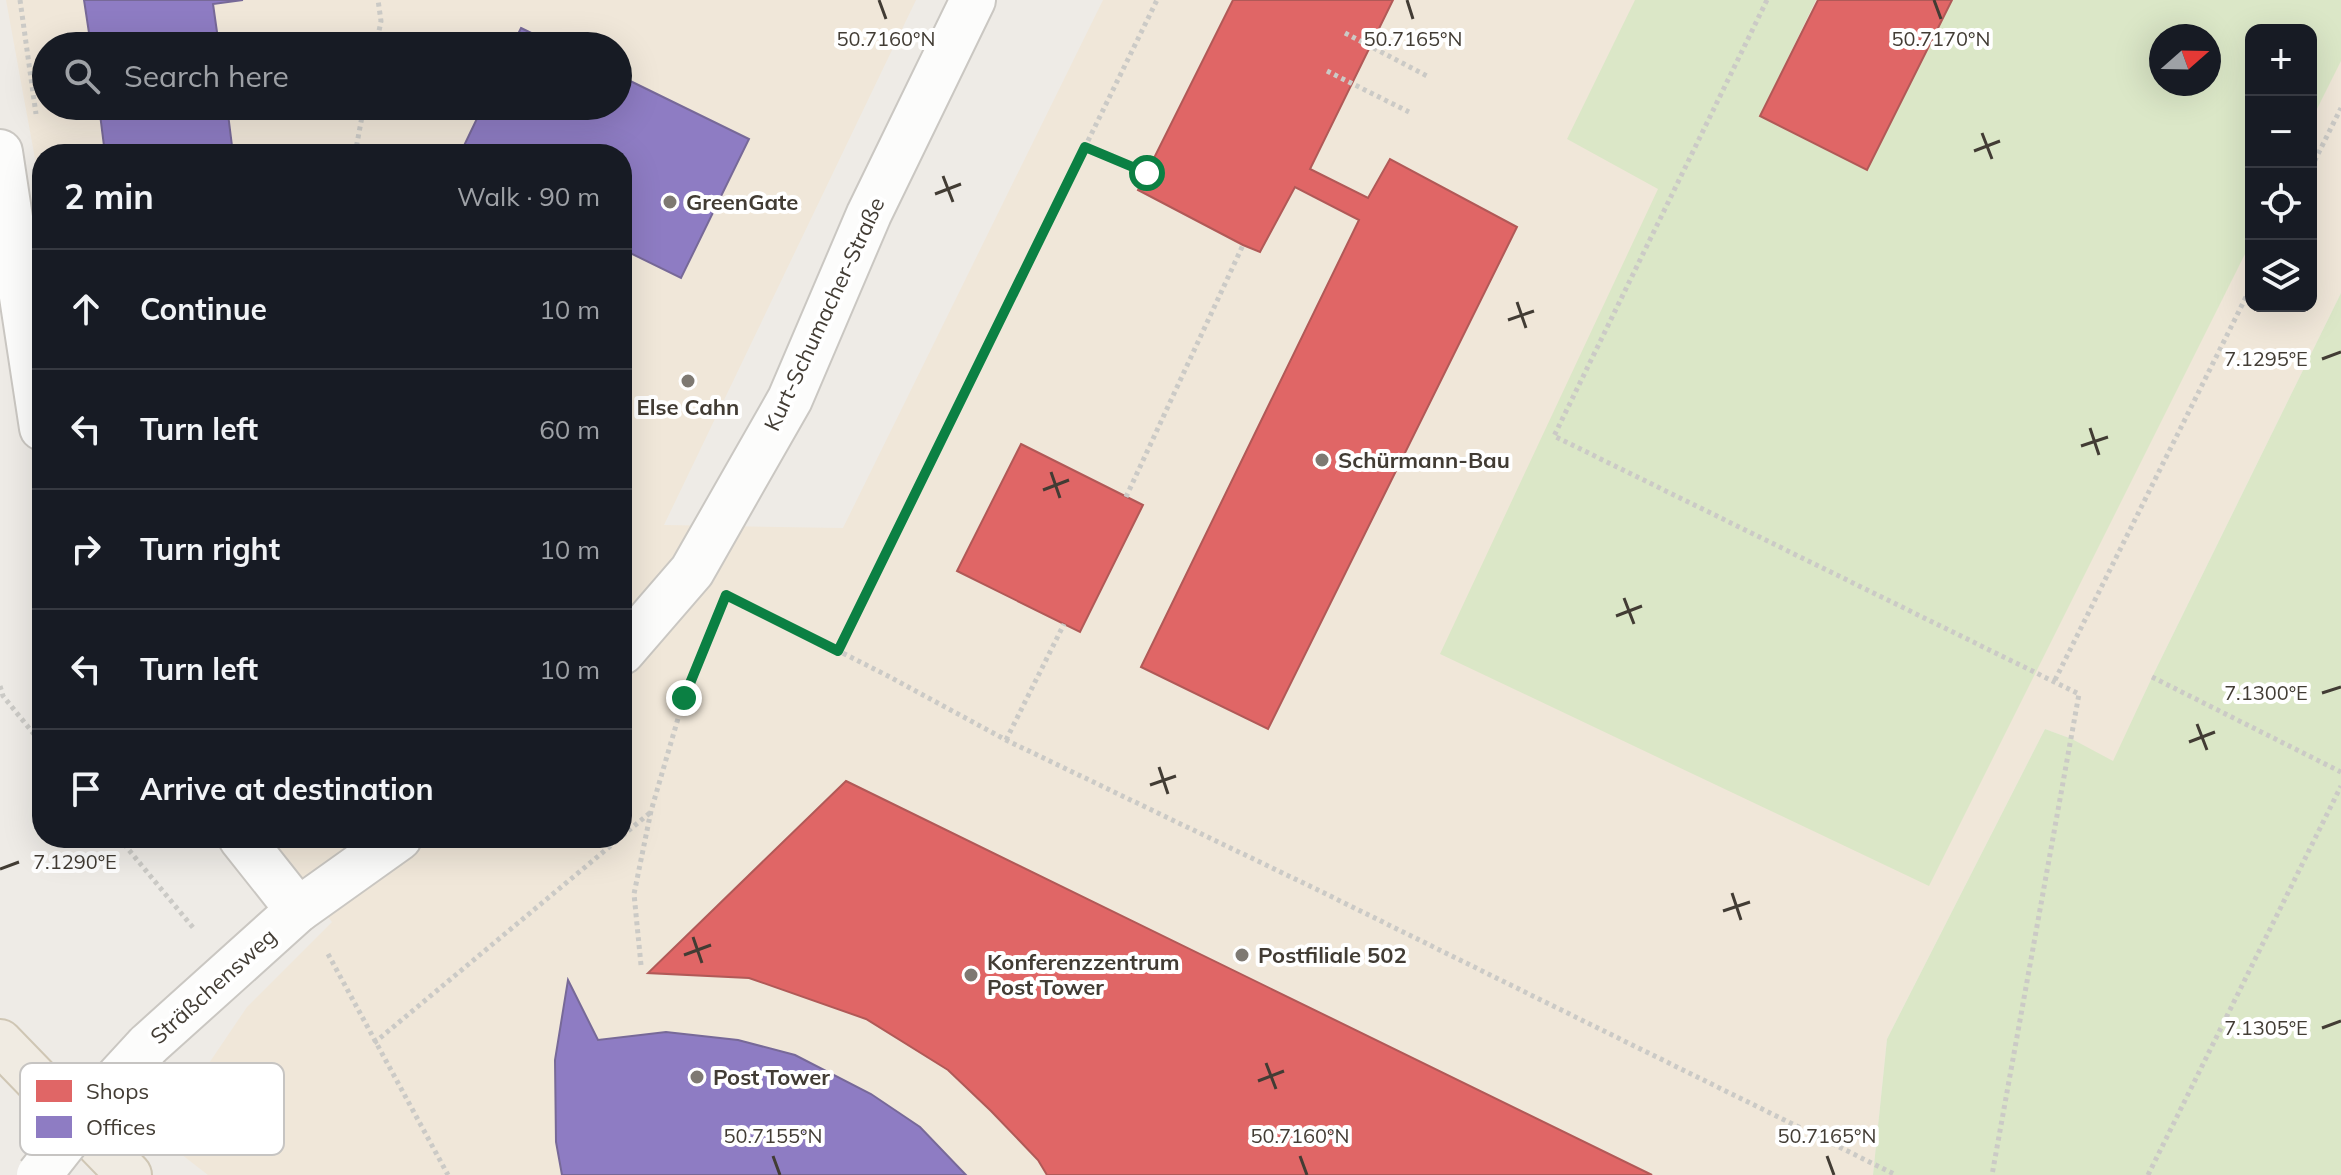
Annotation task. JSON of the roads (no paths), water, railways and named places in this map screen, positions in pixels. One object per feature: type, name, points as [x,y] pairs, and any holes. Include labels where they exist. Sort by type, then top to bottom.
[{"type":"main road","points":[[0,1042],[20,1063]]},
{"type":"main road","points":[[110,1155],[129,1175]]},
{"type":"street","name":"Kurt-Schumacher-Straße","points":[[632,640],[692,571],[790,399],[869,214],[973,0]]},
{"type":"street","points":[[0,152],[32,362]]},
{"type":"street","points":[[249,848],[310,925],[389,848]]},
{"type":"street","name":"Sträßchensweg","points":[[131,1063],[148,1045],[310,925]]},
{"type":"street","name":"Sträßchensweg","points":[[39,1175],[55,1155]]},
{"type":"place","name":"GreenGate","points":[[670,202]]},
{"type":"place","name":"Else Cahn","points":[[688,381]]},
{"type":"place","name":"Schürmann-Bau","points":[[1322,460]]},
{"type":"place","name":"Postfiliale 502","points":[[1242,955]]},
{"type":"place","name":"Konferenzzentrum Post Tower","points":[[971,975]]},
{"type":"place","name":"Post Tower","points":[[697,1077]]}]
